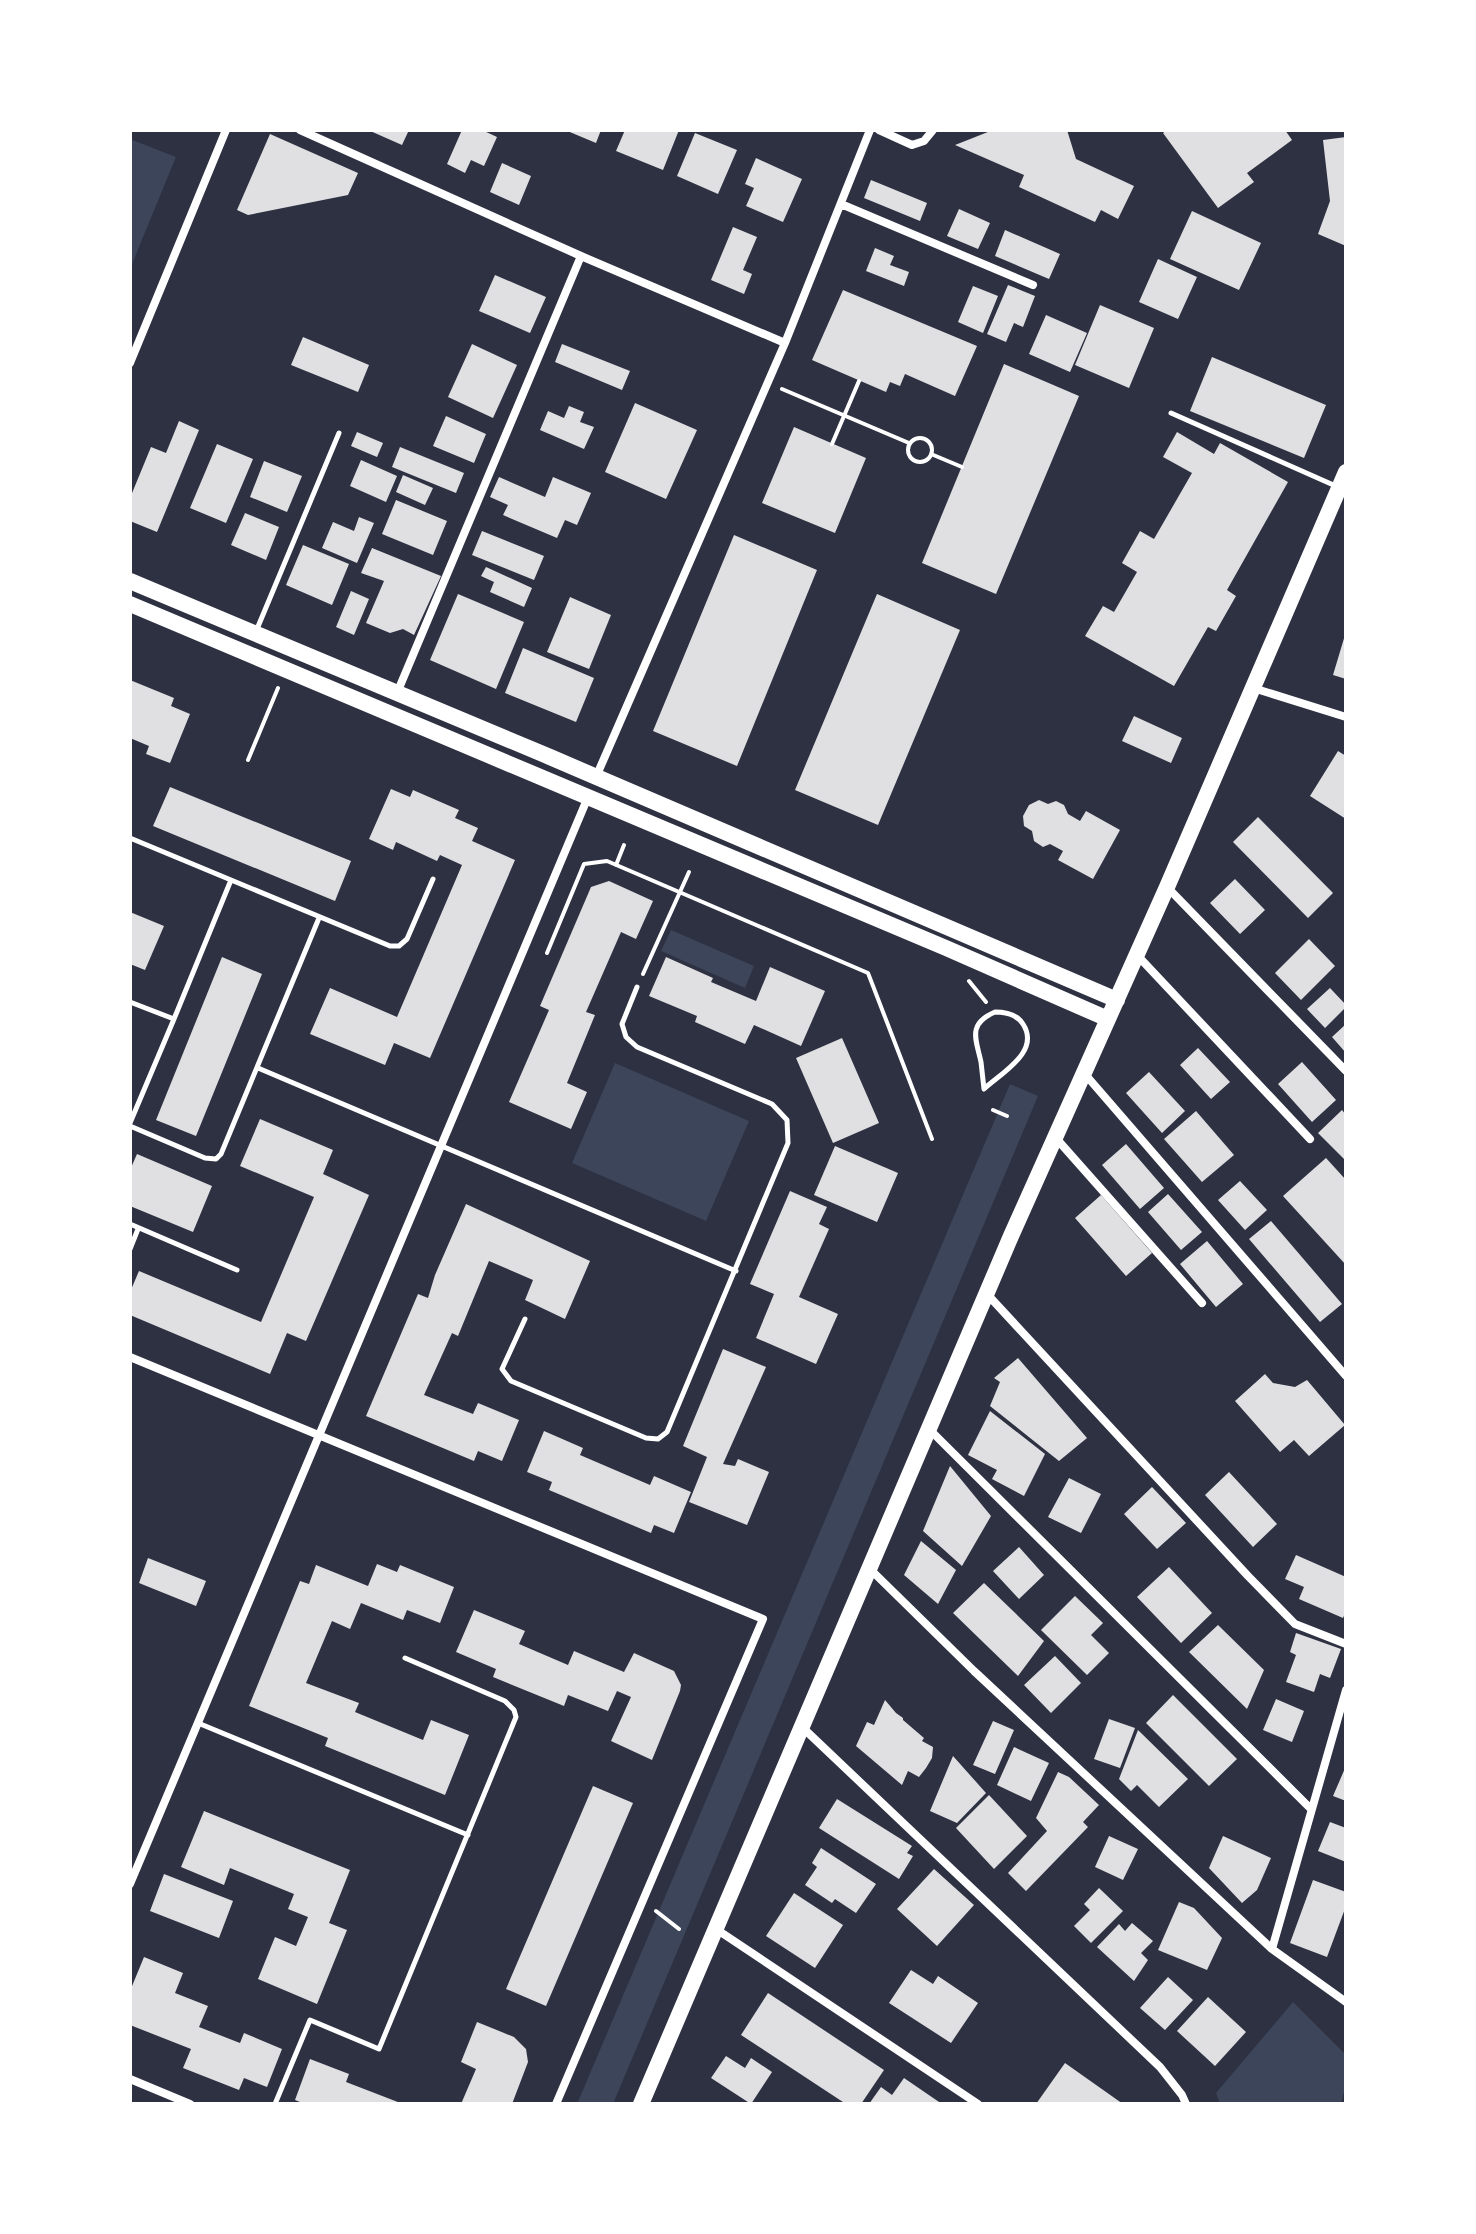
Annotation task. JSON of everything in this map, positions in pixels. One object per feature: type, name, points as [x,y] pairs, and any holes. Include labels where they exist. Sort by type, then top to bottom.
[{"type":"main road","points":[[648,2101],[715,1929],[929,1428],[1343,480]]},
{"type":"main road","points":[[130,581],[1117,1000]]},
{"type":"main road","points":[[130,604],[1108,1019]]},
{"type":"street","points":[[130,363],[226,130]]},
{"type":"street","points":[[300,130],[785,343]]},
{"type":"street","points":[[596,777],[785,343],[870,130]]},
{"type":"street","points":[[879,130],[912,145],[924,141],[933,130]]},
{"type":"street","points":[[841,204],[1033,285]]},
{"type":"street","points":[[396,694],[581,256]]},
{"type":"street","points":[[1252,688],[1346,717]]},
{"type":"street","points":[[130,1884],[589,797]]},
{"type":"street","points":[[1167,887],[1346,1071]]},
{"type":"street","points":[[1137,955],[1310,1139]]},
{"type":"street","points":[[1084,1073],[1346,1376]]},
{"type":"street","points":[[1055,1137],[1202,1303]]},
{"type":"street","points":[[987,1294],[1295,1624],[1346,1644]]},
{"type":"street","points":[[130,1357],[763,1619],[556,2104]]},
{"type":"street","points":[[929,1428],[1311,1809]]},
{"type":"street","points":[[869,1569],[1272,1949],[1346,2002]]},
{"type":"street","points":[[1272,1949],[1346,1690]]},
{"type":"street","points":[[801,1727],[1160,2067],[1186,2104]]},
{"type":"street","points":[[715,1929],[978,2104]]},
{"type":"street","points":[[130,2079],[190,2104]]},
{"type":"lane","points":[[1171,413],[1343,480]]},
{"type":"lane","points":[[256,634],[339,433]]},
{"type":"lane","points":[[130,838],[390,946],[399,946],[407,939],[433,879]]},
{"type":"lane","points":[[231,880],[130,1125],[205,1158],[216,1159],[221,1154],[319,918]]},
{"type":"lane","points":[[525,1319],[502,1369],[511,1381],[646,1438],[658,1439],[667,1432],[788,1143],[787,1120],[772,1104],[637,1047],[626,1037],[622,1024],[637,987]]},
{"type":"lane","points":[[130,1002],[174,1019]]},
{"type":"lane","points":[[995,1012],[1011,1014],[1024,1024],[1026,1050],[984,1089],[974,1040],[976,1030],[980,1022],[995,1012]]},
{"type":"lane","points":[[258,1068],[736,1271]]},
{"type":"lane","points":[[130,1224],[237,1270]]},
{"type":"lane","points":[[130,1249],[138,1229]]},
{"type":"lane","points":[[275,2104],[310,2020],[379,2049],[513,1728],[514,1710],[505,1701],[405,1658]]},
{"type":"lane","points":[[198,1723],[468,1835]]},
{"type":"path","points":[[832,444],[859,381]]},
{"type":"path","points":[[768,383],[909,443]]},
{"type":"path","points":[[913,439],[926,439],[931,443],[931,454],[925,461],[913,461],[908,456],[909,443],[913,439]]},
{"type":"path","points":[[931,454],[962,467]]},
{"type":"path","points":[[248,760],[280,683]]},
{"type":"path","points":[[616,865],[624,845]]},
{"type":"path","points":[[547,953],[584,864],[607,861],[868,973],[932,1139]]},
{"type":"path","points":[[637,987],[689,872]]},
{"type":"path","points":[[993,1110],[1007,1116]]},
{"type":"path","points":[[643,1900],[679,1929]]},
{"type":"shaded area","points":[[130,139],[176,157],[130,269]]},
{"type":"shaded area","points":[[671,930],[754,966],[745,988],[661,951]]},
{"type":"shaded area","points":[[615,1063],[749,1121],[706,1221],[572,1163]]},
{"type":"shaded area","points":[[1010,1084],[1038,1096],[613,2104],[577,2104]]},
{"type":"shaded area","points":[[1293,2002],[1346,2055],[1346,2084],[1341,2104],[1220,2104],[1216,2093]]},
{"type":"building","points":[[368,130],[409,130],[402,145]]},
{"type":"building","points":[[462,130],[482,130],[497,137],[484,166],[471,160],[465,173],[447,164]]},
{"type":"building","points":[[565,130],[601,130],[596,143]]},
{"type":"building","points":[[625,130],[679,130],[663,170],[616,151]]},
{"type":"building","points":[[993,130],[1067,130],[1076,159],[1134,186],[1118,219],[1101,210],[1095,222],[1019,187],[1024,175],[955,145]]},
{"type":"building","points":[[1167,130],[1285,130],[1292,140],[1247,173],[1254,182],[1218,208],[1163,133]]},
{"type":"building","points":[[695,133],[737,150],[718,194],[677,176]]},
{"type":"building","points":[[270,134],[358,173],[348,195],[248,215],[237,210]]},
{"type":"building","points":[[1346,137],[1346,246],[1318,234],[1330,201],[1323,140]]},
{"type":"building","points":[[756,158],[802,179],[783,222],[746,206],[754,188],[745,184]]},
{"type":"building","points":[[502,163],[531,176],[519,205],[490,192]]},
{"type":"building","points":[[871,180],[927,203],[920,221],[864,198]]},
{"type":"building","points":[[959,209],[990,223],[978,249],[947,236]]},
{"type":"building","points":[[1192,211],[1261,243],[1239,290],[1170,259]]},
{"type":"building","points":[[733,227],[757,237],[743,270],[752,274],[744,294],[711,280]]},
{"type":"building","points":[[1005,230],[1060,254],[1049,279],[995,256]]},
{"type":"building","points":[[875,248],[894,256],[890,265],[909,272],[904,286],[866,271]]},
{"type":"building","points":[[1158,259],[1197,277],[1178,319],[1139,302]]},
{"type":"building","points":[[495,275],[546,297],[530,333],[479,311]]},
{"type":"building","points":[[1008,285],[1035,296],[1023,327],[1014,323],[1006,342],[987,334]]},
{"type":"building","points":[[973,286],[998,296],[983,333],[958,322]]},
{"type":"building","points":[[843,290],[977,346],[955,396],[905,374],[900,386],[890,382],[886,392],[812,360]]},
{"type":"building","points":[[1100,305],[1154,328],[1129,388],[1075,365]]},
{"type":"building","points":[[1046,315],[1087,333],[1070,372],[1029,354]]},
{"type":"building","points":[[303,337],[369,365],[358,392],[291,365]]},
{"type":"building","points":[[472,344],[517,365],[493,418],[448,397]]},
{"type":"building","points":[[562,344],[630,371],[622,390],[555,362]]},
{"type":"building","points":[[1212,357],[1326,405],[1304,458],[1190,411]]},
{"type":"building","points":[[1004,364],[1079,396],[996,594],[922,563]]},
{"type":"building","points":[[635,403],[697,430],[666,499],[605,472]]},
{"type":"building","points":[[569,406],[584,412],[580,422],[594,427],[584,449],[540,430],[548,411],[564,418]]},
{"type":"building","points":[[446,416],[486,434],[474,463],[433,446]]},
{"type":"building","points":[[179,421],[199,430],[157,532],[130,521],[130,498],[151,447],[166,453]]},
{"type":"building","points":[[794,427],[866,458],[835,533],[762,503]]},
{"type":"building","points":[[357,432],[383,443],[377,457],[351,446]]},
{"type":"building","points":[[1177,432],[1214,454],[1220,443],[1288,482],[1227,590],[1236,596],[1216,631],[1208,627],[1174,686],[1085,636],[1103,606],[1114,612],[1137,572],[1122,563],[1140,531],[1154,539],[1192,473],[1163,457]]},
{"type":"building","points":[[217,444],[253,459],[226,523],[190,508]]},
{"type":"building","points":[[400,447],[464,473],[456,493],[392,467]]},
{"type":"building","points":[[361,460],[397,476],[386,502],[350,486]]},
{"type":"building","points":[[264,461],[302,476],[287,512],[250,497]]},
{"type":"building","points":[[403,475],[433,488],[425,505],[396,492]]},
{"type":"building","points":[[499,477],[545,497],[553,477],[591,493],[577,525],[565,520],[557,538],[503,515],[508,505],[490,497]]},
{"type":"building","points":[[396,500],[447,521],[433,555],[382,534]]},
{"type":"building","points":[[245,513],[279,527],[266,560],[231,545]]},
{"type":"building","points":[[359,517],[374,523],[357,563],[322,548],[333,522],[354,531]]},
{"type":"building","points":[[482,531],[544,556],[534,580],[472,555]]},
{"type":"building","points":[[734,535],[817,570],[737,766],[653,731]]},
{"type":"building","points":[[303,545],[349,564],[332,605],[286,585]]},
{"type":"building","points":[[372,548],[441,576],[414,635],[403,629],[390,633],[366,623],[384,581],[361,573]]},
{"type":"building","points":[[486,567],[532,588],[524,607],[490,592],[494,582],[481,576]]},
{"type":"building","points":[[351,591],[369,599],[354,635],[336,627]]},
{"type":"building","points":[[458,594],[524,622],[496,689],[430,660]]},
{"type":"building","points":[[877,594],[960,630],[878,825],[795,790]]},
{"type":"building","points":[[570,597],[611,615],[589,669],[547,652]]},
{"type":"building","points":[[1346,635],[1346,679],[1333,675]]},
{"type":"building","points":[[523,648],[594,678],[576,722],[505,693]]},
{"type":"building","points":[[130,680],[174,698],[171,706],[190,714],[170,763],[146,754],[149,746],[130,738]]},
{"type":"building","points":[[1134,716],[1182,738],[1171,763],[1122,741]]},
{"type":"building","points":[[1338,751],[1346,756],[1346,819],[1310,796]]},
{"type":"building","points":[[170,787],[351,861],[335,901],[153,826]]},
{"type":"building","points":[[391,789],[410,797],[413,790],[459,810],[455,818],[478,828],[472,841],[515,860],[430,1058],[394,1043],[385,1065],[310,1034],[330,988],[397,1017],[462,865],[440,855],[437,861],[396,842],[393,850],[369,839]]},
{"type":"building","points":[[1039,800],[1064,805],[1068,814],[1080,821],[1086,811],[1120,830],[1093,879],[1058,860],[1063,851],[1050,844],[1043,847],[1034,841],[1032,831],[1024,826],[1023,816],[1029,805]]},
{"type":"building","points":[[1258,817],[1333,893],[1308,918],[1233,842]]},
{"type":"building","points":[[1235,879],[1265,910],[1240,934],[1210,903]]},
{"type":"building","points":[[609,881],[653,901],[636,939],[621,932],[586,1012],[595,1015],[567,1083],[587,1092],[571,1129],[509,1102],[549,1010],[540,1006],[591,887]]},
{"type":"building","points":[[130,912],[164,926],[145,970],[130,964]]},
{"type":"building","points":[[1309,939],[1335,966],[1301,1000],[1275,973]]},
{"type":"building","points":[[222,957],[262,974],[196,1136],[156,1120]]},
{"type":"building","points":[[666,957],[713,978],[711,982],[756,1001],[770,967],[825,991],[801,1046],[754,1025],[745,1044],[695,1022],[697,1016],[649,996]]},
{"type":"building","points":[[1330,988],[1346,1007],[1325,1028],[1307,1009]]},
{"type":"building","points":[[1346,1024],[1346,1053],[1332,1037]]},
{"type":"building","points":[[842,1038],[879,1123],[833,1143],[796,1058]]},
{"type":"building","points":[[1198,1048],[1230,1082],[1211,1099],[1180,1065]]},
{"type":"building","points":[[1302,1062],[1336,1100],[1312,1122],[1278,1084]]},
{"type":"building","points":[[1149,1072],[1185,1111],[1162,1133],[1126,1093]]},
{"type":"building","points":[[1342,1110],[1346,1115],[1346,1161],[1318,1133]]},
{"type":"building","points":[[1196,1111],[1234,1155],[1202,1182],[1164,1139]]},
{"type":"building","points":[[260,1119],[333,1150],[323,1174],[369,1195],[306,1341],[287,1333],[270,1374],[130,1315],[130,1292],[139,1271],[261,1322],[314,1197],[240,1166]]},
{"type":"building","points":[[1126,1144],[1164,1188],[1140,1209],[1102,1165]]},
{"type":"building","points":[[835,1146],[898,1173],[877,1222],[814,1195]]},
{"type":"building","points":[[137,1154],[212,1186],[193,1232],[130,1206],[130,1170]]},
{"type":"building","points":[[1326,1158],[1346,1180],[1346,1265],[1283,1196]]},
{"type":"building","points":[[1240,1181],[1267,1210],[1245,1230],[1218,1200]]},
{"type":"building","points":[[790,1191],[827,1207],[819,1224],[829,1229],[799,1297],[838,1314],[816,1364],[756,1338],[774,1294],[750,1284]]},
{"type":"building","points":[[1168,1194],[1202,1232],[1181,1250],[1148,1212]]},
{"type":"building","points":[[1101,1195],[1152,1253],[1126,1276],[1075,1218]]},
{"type":"building","points":[[466,1204],[590,1261],[565,1319],[525,1300],[533,1280],[489,1261],[458,1336],[452,1333],[424,1395],[473,1414],[478,1403],[519,1420],[502,1461],[478,1451],[474,1461],[366,1416],[418,1294],[428,1298]]},
{"type":"building","points":[[1271,1221],[1342,1304],[1320,1322],[1249,1239]]},
{"type":"building","points":[[1207,1241],[1243,1284],[1216,1307],[1180,1264]]},
{"type":"building","points":[[723,1349],[766,1367],[723,1464],[735,1466],[738,1459],[769,1472],[747,1525],[689,1502],[707,1457],[683,1446]]},
{"type":"building","points":[[1018,1358],[1087,1438],[1059,1461],[990,1406],[1000,1382],[994,1378]]},
{"type":"building","points":[[1265,1374],[1273,1383],[1295,1387],[1307,1380],[1345,1425],[1309,1456],[1294,1440],[1280,1452],[1235,1401]]},
{"type":"building","points":[[990,1411],[1045,1454],[1024,1496],[992,1479],[997,1470],[968,1455]]},
{"type":"building","points":[[544,1431],[583,1448],[580,1455],[650,1485],[654,1476],[691,1492],[674,1533],[654,1525],[651,1533],[549,1490],[552,1482],[527,1472]]},
{"type":"building","points":[[950,1466],[991,1516],[962,1566],[923,1531]]},
{"type":"building","points":[[1229,1472],[1277,1524],[1253,1547],[1205,1495]]},
{"type":"building","points":[[1069,1478],[1101,1494],[1081,1533],[1048,1517]]},
{"type":"building","points":[[1152,1487],[1186,1523],[1157,1549],[1124,1514]]},
{"type":"building","points":[[921,1541],[956,1570],[938,1604],[904,1575]]},
{"type":"building","points":[[1019,1547],[1044,1575],[1019,1599],[993,1571]]},
{"type":"building","points":[[1296,1555],[1346,1577],[1346,1611],[1343,1618],[1299,1599],[1304,1587],[1285,1579]]},
{"type":"building","points":[[148,1558],[206,1581],[196,1606],[139,1583]]},
{"type":"building","points":[[377,1564],[397,1572],[400,1565],[454,1587],[440,1623],[407,1610],[403,1620],[361,1603],[350,1629],[332,1621],[306,1683],[359,1703],[355,1712],[423,1740],[431,1720],[469,1735],[445,1795],[325,1746],[328,1738],[249,1706],[300,1581],[309,1584],[316,1565],[368,1586]]},
{"type":"building","points":[[1169,1567],[1212,1613],[1181,1643],[1137,1597]]},
{"type":"building","points":[[984,1583],[1044,1641],[1018,1676],[953,1613]]},
{"type":"building","points":[[1075,1596],[1103,1623],[1091,1635],[1109,1653],[1087,1675],[1041,1630]]},
{"type":"building","points":[[474,1610],[525,1631],[519,1644],[568,1665],[574,1651],[624,1672],[634,1653],[674,1671],[681,1685],[680,1691],[652,1760],[611,1741],[631,1697],[617,1691],[608,1711],[568,1695],[564,1706],[493,1677],[496,1669],[456,1652]]},
{"type":"building","points":[[1218,1625],[1264,1670],[1247,1709],[1189,1652]]},
{"type":"building","points":[[1296,1633],[1341,1649],[1330,1678],[1320,1674],[1314,1692],[1286,1682],[1296,1655],[1290,1652]]},
{"type":"building","points":[[1055,1656],[1081,1683],[1051,1713],[1024,1685]]},
{"type":"building","points":[[1173,1695],[1237,1759],[1209,1786],[1146,1723]]},
{"type":"building","points":[[1276,1699],[1304,1711],[1292,1742],[1263,1730]]},
{"type":"building","points":[[885,1700],[924,1738],[922,1741],[933,1747],[932,1758],[919,1777],[908,1771],[902,1785],[856,1746],[867,1722],[874,1725]]},
{"type":"building","points":[[1109,1719],[1135,1728],[1120,1768],[1094,1759]]},
{"type":"building","points":[[993,1721],[1014,1730],[995,1774],[973,1765]]},
{"type":"building","points":[[1138,1730],[1188,1779],[1159,1807],[1137,1785],[1131,1791],[1119,1779]]},
{"type":"building","points":[[1014,1747],[1049,1763],[1031,1801],[997,1785]]},
{"type":"building","points":[[953,1756],[986,1793],[957,1823],[930,1811]]},
{"type":"building","points":[[1346,1766],[1346,1801],[1333,1796]]},
{"type":"building","points":[[1058,1772],[1069,1777],[1099,1805],[1083,1822],[1088,1827],[1026,1891],[1008,1873],[1047,1831],[1036,1818]]},
{"type":"building","points":[[593,1786],[633,1803],[546,2006],[506,1989]]},
{"type":"building","points":[[989,1795],[1027,1836],[994,1869],[956,1828]]},
{"type":"building","points":[[837,1799],[912,1846],[907,1853],[913,1856],[899,1879],[819,1828]]},
{"type":"building","points":[[204,1811],[350,1870],[329,1923],[347,1930],[317,2004],[258,1979],[275,1937],[296,1946],[308,1917],[288,1909],[294,1894],[230,1868],[224,1885],[181,1867]]},
{"type":"building","points":[[1330,1822],[1346,1828],[1346,1862],[1318,1851]]},
{"type":"building","points":[[1109,1836],[1138,1849],[1123,1880],[1095,1867]]},
{"type":"building","points":[[1223,1836],[1271,1858],[1257,1890],[1242,1903],[1209,1868]]},
{"type":"building","points":[[821,1848],[876,1884],[856,1913],[835,1899],[832,1903],[805,1885],[817,1867],[812,1863]]},
{"type":"building","points":[[934,1869],[974,1905],[937,1946],[897,1909]]},
{"type":"building","points":[[164,1874],[233,1901],[219,1938],[150,1911]]},
{"type":"building","points":[[1313,1880],[1346,1892],[1346,1906],[1327,1957],[1290,1943]]},
{"type":"building","points":[[1099,1888],[1123,1911],[1091,1943],[1074,1926],[1090,1910],[1084,1904]]},
{"type":"building","points":[[794,1893],[843,1925],[815,1968],[766,1936]]},
{"type":"building","points":[[1179,1902],[1194,1908],[1222,1938],[1207,1970],[1158,1950]]},
{"type":"building","points":[[1132,1923],[1153,1941],[1141,1953],[1148,1960],[1134,1981],[1097,1947],[1119,1924],[1125,1931]]},
{"type":"building","points":[[144,1957],[183,1973],[175,1993],[208,2006],[199,2027],[240,2043],[244,2033],[282,2049],[267,2087],[244,2078],[239,2090],[183,2068],[191,2049],[130,2025],[130,1991]]},
{"type":"building","points":[[911,1970],[933,1984],[938,1976],[978,2003],[951,2043],[889,2003]]},
{"type":"building","points":[[1168,1977],[1193,2000],[1165,2030],[1140,2008]]},
{"type":"building","points":[[768,1993],[884,2070],[861,2104],[846,2104],[741,2035]]},
{"type":"building","points":[[1208,1997],[1246,2032],[1215,2066],[1177,2031]]},
{"type":"building","points":[[477,2022],[514,2037],[526,2049],[528,2062],[512,2104],[461,2104],[476,2069],[461,2062]]},
{"type":"building","points":[[726,2056],[745,2068],[751,2058],[772,2072],[751,2104],[711,2078]]},
{"type":"building","points":[[310,2059],[349,2074],[346,2082],[403,2104],[305,2104],[295,2100]]},
{"type":"building","points":[[1065,2063],[1123,2104],[1036,2104]]},
{"type":"building","points":[[904,2078],[942,2104],[869,2104],[881,2087],[892,2095]]}]
